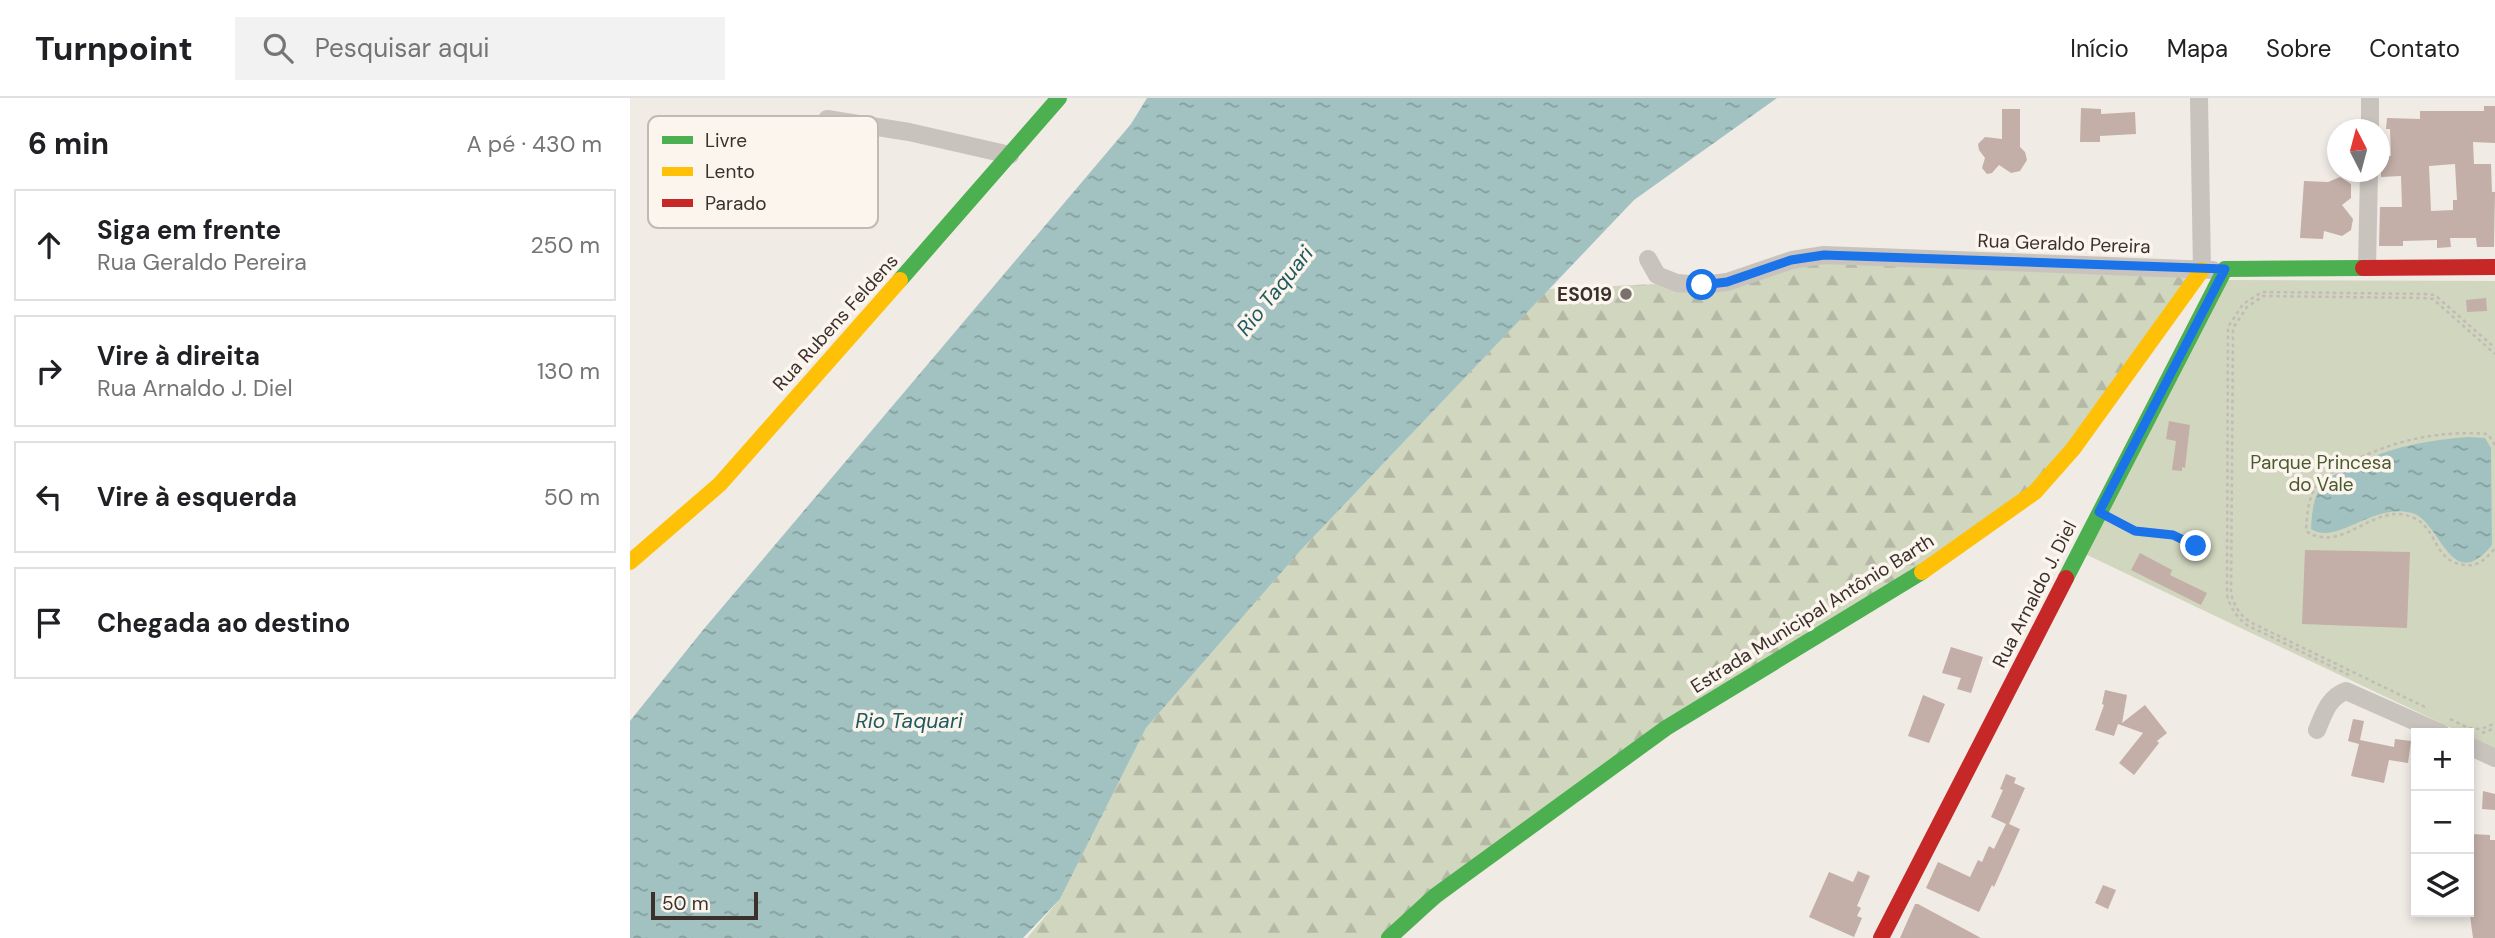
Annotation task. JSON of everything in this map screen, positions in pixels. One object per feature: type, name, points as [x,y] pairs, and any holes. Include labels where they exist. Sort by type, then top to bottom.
[{"type":"street","points":[[2199,98],[2203,270]]},
{"type":"street","points":[[2370,119],[2371,98]]},
{"type":"street","name":"Rua Rubens Feldens","points":[[630,562],[720,484],[1010,155],[1055,99]]},
{"type":"street","points":[[878,127],[1010,155]]},
{"type":"street","points":[[2367,267],[2369,182]]},
{"type":"street","name":"Rua Geraldo Pereira","points":[[1648,258],[1657,275],[1677,283],[1702,285],[1727,282],[1791,260],[1824,255],[2203,270],[2495,267]]},
{"type":"street","name":"Rua Arnaldo J. Diel","points":[[1881,938],[2225,269]]},
{"type":"street","name":"Estrada Municipal Antônio Barth","points":[[1389,938],[1435,896],[1666,728],[1902,586],[2035,492],[2073,449],[2203,270]]},
{"type":"street","points":[[2318,730],[2325,710],[2335,695],[2346,691],[2445,725]]},
{"type":"street","points":[[2474,748],[2495,758]]},
{"type":"lane","points":[[2099,512],[2135,531],[2173,535],[2196,546]]},
{"type":"path","points":[[2422,710],[2247,625],[2231,608],[2227,595],[2228,327],[2243,304],[2262,292],[2424,294],[2435,295],[2495,348]]},
{"type":"path","points":[[2435,712],[2250,622],[2234,606],[2231,594],[2233,328],[2246,307],[2263,296],[2433,299],[2495,354]]},
{"type":"path","points":[[2495,445],[2488,434],[2469,432],[2418,438],[2366,455],[2321,480],[2311,496],[2306,531],[2317,538],[2332,538],[2380,517],[2398,514],[2414,517],[2424,525],[2442,555],[2455,564],[2470,566],[2485,561],[2495,548]]},
{"type":"path","points":[[2445,725],[2473,730],[2495,723]]},
{"type":"path","points":[[2445,725],[2472,735],[2495,728]]},
{"type":"green space","points":[[1792,260],[2202,270],[2035,492],[1666,728],[1395,938],[1027,938],[1060,899],[1146,728],[1301,550],[1549,289],[1677,283]]},
{"type":"green space","name":"Parque Princesa do Vale","points":[[2225,280],[2495,281],[2495,749],[2474,739],[2474,728],[2451,728],[2085,554]]},
{"type":"water","name":"Rio Taquari","points":[[1147,98],[1777,98],[1634,200],[1301,550],[1146,728],[1060,899],[1023,938],[630,938],[630,721],[703,630],[1131,124]]},
{"type":"water","points":[[2485,438],[2491,448],[2492,545],[2478,559],[2466,563],[2456,559],[2422,519],[2412,513],[2383,513],[2332,532],[2321,533],[2311,529],[2318,492],[2325,482],[2335,475],[2367,459],[2396,449],[2424,442]]},
{"type":"building","points":[[2484,106],[2495,106],[2495,143],[2473,142],[2474,164],[2491,164],[2492,192],[2495,192],[2494,247],[2477,247],[2476,238],[2450,238],[2451,247],[2437,248],[2437,240],[2403,241],[2403,246],[2379,246],[2380,207],[2402,207],[2401,176],[2390,177],[2390,119],[2387,118],[2420,119],[2420,111],[2484,111]],"holes":[[[2455,164],[2457,200],[2453,200],[2453,210],[2431,211],[2429,166]]]},
{"type":"building","points":[[2081,108],[2101,109],[2101,114],[2135,112],[2136,134],[2100,136],[2100,142],[2080,142]]},
{"type":"building","points":[[2002,109],[2020,109],[2020,147],[2027,160],[2020,171],[2011,173],[1999,165],[1992,173],[1987,174],[1982,168],[1985,158],[1978,144],[1985,137],[2002,139]]},
{"type":"building","points":[[2304,181],[2351,184],[2351,198],[2342,205],[2353,219],[2351,230],[2342,236],[2324,231],[2323,239],[2300,238]]},
{"type":"building","points":[[2486,298],[2487,311],[2467,312],[2466,300]]},
{"type":"building","points":[[2169,421],[2190,425],[2185,468],[2182,467],[2182,471],[2172,470],[2176,441],[2166,439]]},
{"type":"building","points":[[2305,550],[2410,552],[2407,628],[2302,624]]},
{"type":"building","points":[[2140,553],[2172,570],[2170,575],[2207,593],[2201,605],[2131,570]]},
{"type":"building","points":[[1951,647],[1983,657],[1971,693],[1957,689],[1961,678],[1942,673]]},
{"type":"building","points":[[2105,690],[2127,695],[2122,723],[2145,705],[2167,733],[2157,741],[2159,743],[2134,775],[2119,763],[2143,733],[2118,724],[2114,736],[2095,730],[2104,705]]},
{"type":"building","points":[[1923,695],[1945,704],[1929,743],[1908,736]]},
{"type":"building","points":[[2353,719],[2364,721],[2360,740],[2394,747],[2395,739],[2411,741],[2408,763],[2389,760],[2384,783],[2351,776],[2359,744],[2348,741]]},
{"type":"building","points":[[2006,774],[2016,778],[2014,783],[2025,788],[2009,824],[2020,829],[1994,887],[1992,885],[1979,912],[1926,888],[1938,862],[1970,877],[1978,860],[1982,862],[1989,846],[1994,849],[2006,824],[1991,817],[2003,790],[2000,789]]},
{"type":"building","points":[[2483,791],[2495,794],[2495,810],[2482,809]]},
{"type":"building","points":[[2474,834],[2490,835],[2490,840],[2495,840],[2495,938],[2473,938],[2470,917],[2474,917]]},
{"type":"building","points":[[1858,871],[1870,876],[1857,906],[1861,908],[1857,916],[1862,918],[1854,937],[1809,917],[1829,872],[1853,882]]},
{"type":"building","points":[[2103,885],[2116,890],[2108,909],[2095,903]]},
{"type":"building","points":[[1915,904],[1918,904],[1981,938],[1900,938]]},
{"type":"traffic: fast","points":[[900,280],[1059,98]]},
{"type":"traffic: fast","points":[[2066,578],[2225,269],[2363,268]]},
{"type":"traffic: fast","points":[[1389,938],[1435,896],[1666,728],[1922,572]]},
{"type":"traffic: slow","points":[[1922,572],[2035,492],[2073,449],[2202,270]]},
{"type":"traffic: slow","points":[[630,562],[720,484],[900,280]]},
{"type":"traffic: jam","points":[[2363,268],[2495,267]]},
{"type":"traffic: jam","points":[[1881,938],[2066,578]]},
{"type":"place","name":"ES019","points":[[1626,294]]},
{"type":"route","points":[[1702,285],[1727,282],[1791,260],[1824,255],[2225,269],[2099,512],[2135,531],[2173,535],[2196,546]]}]
